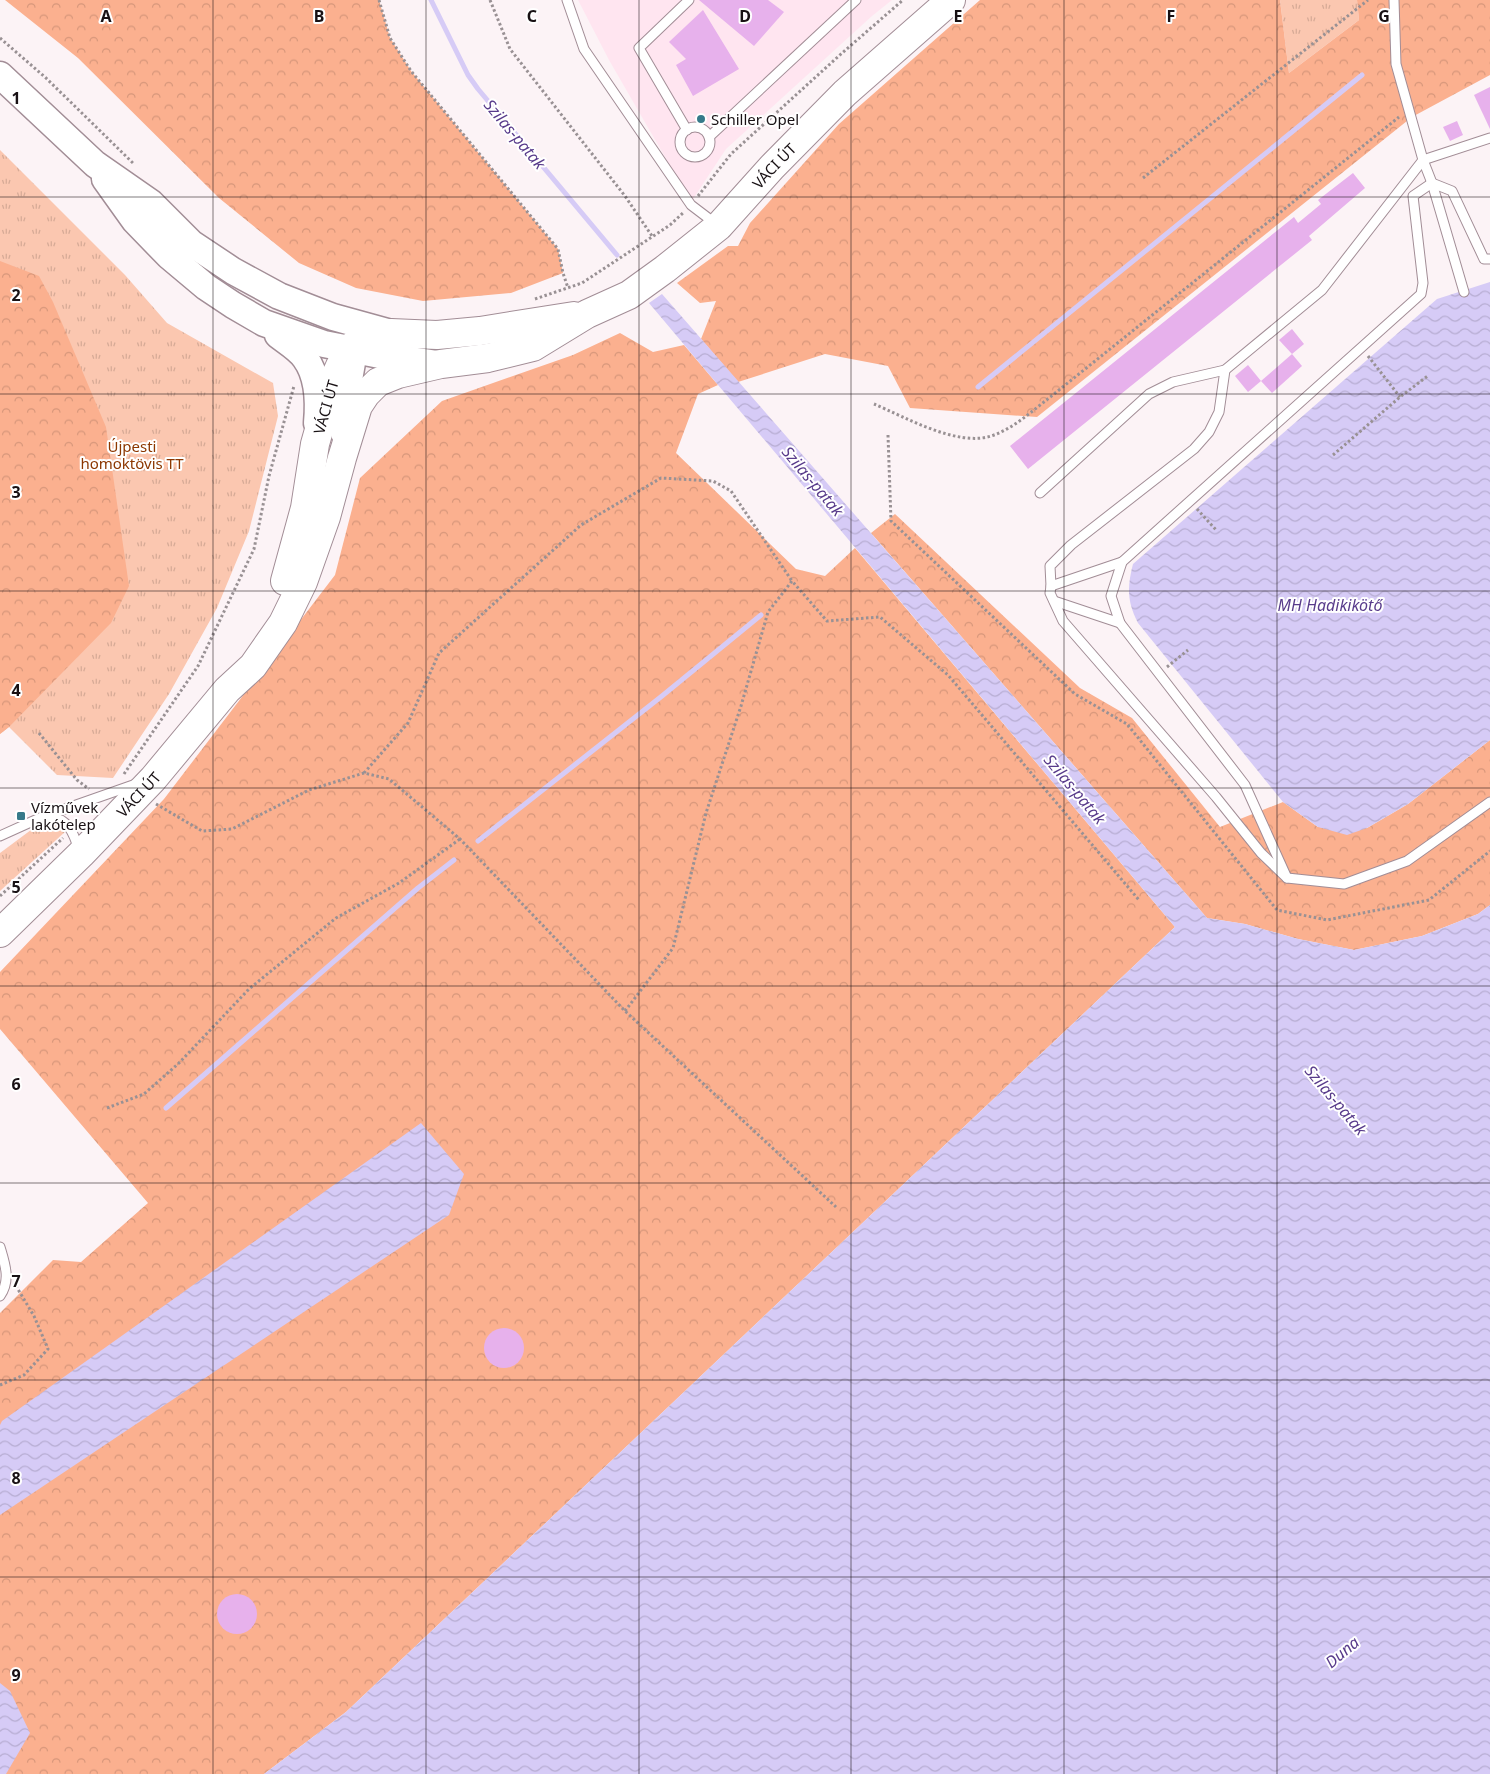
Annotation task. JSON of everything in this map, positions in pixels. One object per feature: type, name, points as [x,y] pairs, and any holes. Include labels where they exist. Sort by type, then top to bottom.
[{"type":"main road","name":"VÁCI ÚT","points":[[5,924],[77,842],[146,786],[227,690],[253,666],[287,615],[303,582],[323,525],[358,406],[366,394],[378,382],[398,374],[441,364],[488,358],[533,347],[587,314],[629,295],[665,269],[718,226],[772,167],[845,93],[951,0]]},
{"type":"main road","points":[[0,75],[95,164],[151,203],[191,242],[233,271],[279,296],[332,316],[391,333]]},
{"type":"main road","points":[[95,164],[135,221],[170,256],[206,287],[264,323],[305,357],[319,400],[315,444]]},
{"type":"main road","name":"VÁCI ÚT","points":[[227,690],[270,616],[288,571],[306,508],[315,444],[332,384],[340,366],[354,351],[368,341],[391,333],[437,336],[587,314]]},
{"type":"main road","points":[[332,316],[346,335],[354,351],[349,380],[342,458]]},
{"type":"main road","points":[[264,323],[324,344],[354,351],[441,364]]},
{"type":"lane","points":[[567,0],[584,48],[691,205],[718,226]]},
{"type":"lane","points":[[687,130],[639,48],[689,0]]},
{"type":"lane","points":[[709,137],[856,0]]},
{"type":"lane","points":[[1394,0],[1396,64],[1423,160],[1432,183],[1464,292]]},
{"type":"lane","points":[[691,128],[704,130],[709,137],[710,142],[707,151],[698,157],[684,152],[680,143],[683,133],[691,128]]},
{"type":"lane","points":[[1040,494],[1149,394],[1173,382],[1225,370],[1322,290],[1423,160],[1490,138]]},
{"type":"lane","points":[[1432,183],[1452,191],[1484,259],[1490,259]]},
{"type":"lane","points":[[1051,586],[1122,562],[1421,294],[1423,283],[1413,196],[1432,183]]},
{"type":"lane","points":[[1225,370],[1219,412],[1209,432],[1194,449],[1071,544],[1050,566],[1050,593],[1063,621],[1216,797],[1261,853],[1287,878],[1344,884],[1389,868],[1406,861],[1490,802]]},
{"type":"lane","points":[[1122,562],[1111,596],[1120,623],[1246,785],[1287,878]]},
{"type":"lane","points":[[1054,601],[1120,623]]},
{"type":"lane","points":[[0,836],[42,817],[107,794],[146,786]]},
{"type":"lane","points":[[42,817],[56,817],[77,842]]},
{"type":"lane","points":[[0,1247],[7,1270],[4,1290],[0,1296]]},
{"type":"path","points":[[379,0],[390,38],[411,71],[558,249],[568,288]]},
{"type":"path","points":[[490,0],[510,49],[625,196],[652,236]]},
{"type":"path","points":[[534,299],[582,283],[670,225],[691,205],[731,154],[903,0]]},
{"type":"path","points":[[1143,178],[1368,0]]},
{"type":"path","points":[[0,38],[46,78],[141,170]]},
{"type":"path","points":[[874,404],[934,430],[956,436],[975,438],[991,436],[1004,429],[1050,398],[1409,109]]},
{"type":"path","points":[[1361,348],[1400,397]]},
{"type":"path","points":[[39,733],[77,780],[91,790],[107,794],[198,666],[254,549],[269,476],[294,387],[301,371],[309,366]]},
{"type":"path","points":[[1333,454],[1429,375]]},
{"type":"path","points":[[888,436],[891,521]]},
{"type":"path","points":[[364,773],[408,723],[439,653],[582,525],[661,478],[713,481],[731,491],[792,580],[827,621],[880,617],[948,675],[1139,900]]},
{"type":"path","points":[[1190,501],[1217,531]]},
{"type":"path","points":[[625,1011],[673,948],[706,813],[741,706],[768,612],[792,580]]},
{"type":"path","points":[[1159,673],[1188,650]]},
{"type":"path","points":[[146,786],[165,811],[202,831],[232,829],[309,790],[364,773],[389,779],[460,839],[625,1011],[836,1206]]},
{"type":"path","points":[[107,1108],[144,1094],[178,1063],[249,989],[336,918],[399,883],[460,839]]},
{"type":"path","points":[[0,896],[77,842]]},
{"type":"path","points":[[0,1385],[24,1375],[48,1349],[34,1316],[7,1270]]},
{"type":"shaded area","name":"Schiller Opel","points":[[578,0],[892,0],[726,149],[691,202],[609,60]]},
{"type":"green space","points":[[5,0],[379,0],[390,38],[411,71],[558,249],[563,273],[511,293],[423,301],[356,288],[299,263],[219,198],[78,58]]},
{"type":"green space","points":[[980,0],[1280,0],[1289,73],[1359,20],[1357,0],[1490,0],[1490,75],[1412,117],[1037,417],[910,408],[888,366],[825,354],[738,382],[701,339],[716,301],[700,303],[677,283],[728,246],[738,246],[750,223],[839,124]]},
{"type":"green space","points":[[1280,0],[1357,0],[1359,20],[1289,73]]},
{"type":"green space","name":"Újpesti homoktövis TT","points":[[0,150],[125,275],[167,323],[273,383],[278,416],[249,531],[217,608],[169,694],[113,778],[57,775],[9,727],[0,734]]},
{"type":"green space","points":[[0,261],[39,276],[53,302],[106,427],[129,586],[111,623],[0,734]]},
{"type":"green space","points":[[620,333],[653,352],[684,345],[718,385],[698,394],[676,453],[796,569],[825,576],[855,548],[1175,927],[346,1712],[264,1774],[0,1774],[0,1313],[53,1260],[81,1262],[148,1203],[0,1029],[0,972],[164,799],[335,575],[360,478],[442,401],[573,355]]},
{"type":"green space","points":[[895,514],[1080,688],[1132,718],[1220,827],[1283,802],[1318,827],[1367,828],[1408,804],[1490,740],[1490,905],[1478,914],[1422,936],[1354,950],[1298,939],[1245,924],[1207,918],[871,533]]},
{"type":"green space","points":[[39,824],[56,824],[66,831],[0,891],[0,853]]},
{"type":"water","name":"MH Hadikikötő","points":[[1490,282],[1490,740],[1408,804],[1367,828],[1347,835],[1318,827],[1283,802],[1138,623],[1129,594],[1133,564],[1437,299]]},
{"type":"water","name":"Duna","points":[[662,294],[1207,918],[1245,924],[1298,939],[1354,950],[1422,936],[1478,914],[1490,905],[1490,1774],[264,1774],[346,1712],[1175,927],[649,303]]},
{"type":"water","points":[[421,1123],[464,1174],[449,1215],[0,1515],[0,1425],[2,1421]]},
{"type":"water","points":[[0,1683],[10,1691],[30,1733],[6,1774],[0,1774]]},
{"type":"building","points":[[699,0],[768,0],[784,12],[754,46]]},
{"type":"building","points":[[703,10],[739,69],[693,96],[676,65],[686,59],[669,42]]},
{"type":"building","points":[[1490,87],[1490,129],[1474,95]]},
{"type":"building","points":[[1457,121],[1463,135],[1450,141],[1443,127]]},
{"type":"building","points":[[1353,173],[1365,188],[1309,236],[1312,240],[1028,469],[1010,446],[1294,217],[1298,223],[1321,204],[1318,200]]},
{"type":"building","points":[[1292,329],[1304,344],[1292,354],[1279,340]]},
{"type":"building","points":[[1292,354],[1302,366],[1272,393],[1261,381]]},
{"type":"building","points":[[1248,365],[1261,381],[1248,392],[1235,376]]},
{"type":"building","points":[[504,1328],[518,1334],[524,1348],[518,1362],[504,1368],[490,1362],[484,1348],[490,1334]]},
{"type":"building","points":[[237,1594],[251,1600],[257,1614],[251,1628],[237,1634],[223,1628],[217,1614],[223,1600]]},
{"type":"waterway","name":"Szilas-patak","points":[[431,0],[468,75],[478,89],[617,255]]},
{"type":"waterway","points":[[978,387],[1362,75]]},
{"type":"waterway","points":[[478,841],[662,696],[761,615]]},
{"type":"waterway","points":[[166,1108],[418,888],[454,860]]},
{"type":"place","name":"Schiller Opel","points":[[701,119]]},
{"type":"place","name":"Vízművek lakótelep","points":[[21,816]]}]
